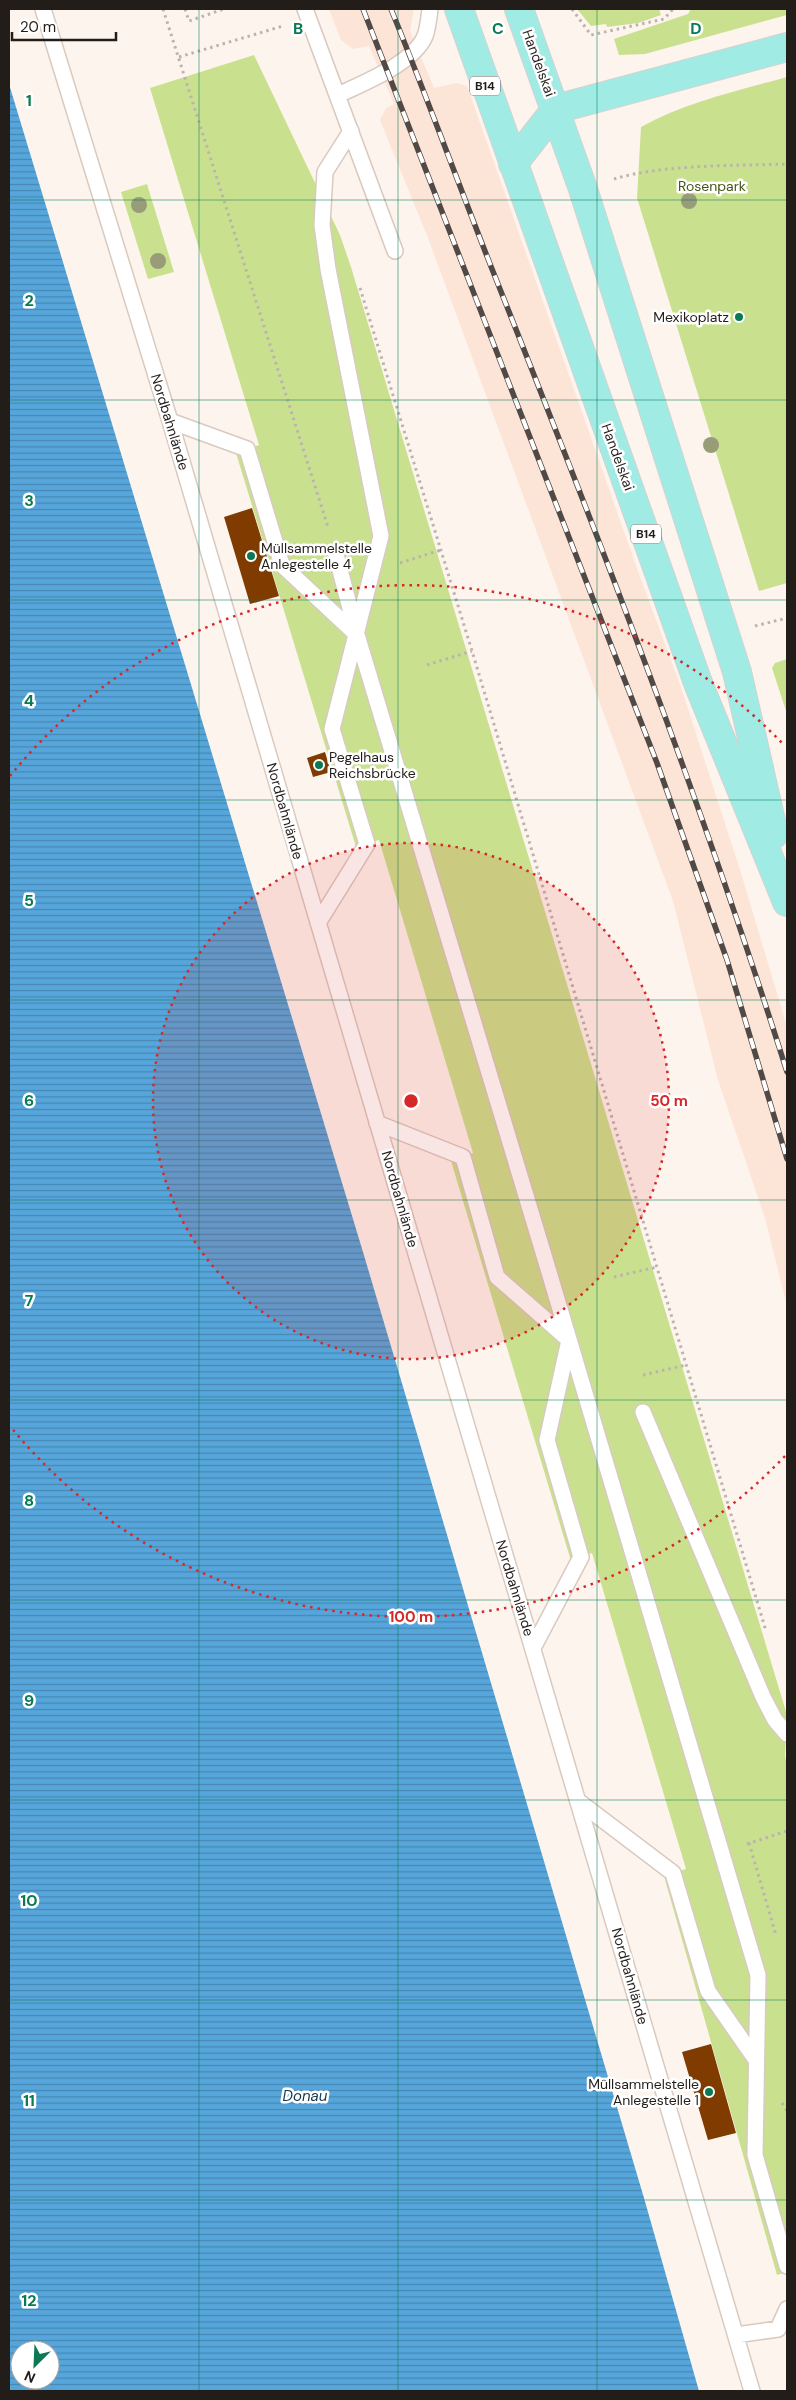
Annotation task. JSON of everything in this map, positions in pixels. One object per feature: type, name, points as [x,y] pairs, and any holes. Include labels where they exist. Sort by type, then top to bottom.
[{"type":"main road","name":"Handelskai","points":[[459,9],[698,682],[787,902]]},
{"type":"main road","name":"Handelskai","points":[[519,9],[587,201],[737,672],[787,894]]},
{"type":"main road","points":[[533,50],[538,9]]},
{"type":"main road","points":[[513,164],[556,109],[787,47]]},
{"type":"lane","name":"Nordbahnlände","points":[[42,9],[170,421],[752,2391]]},
{"type":"lane","points":[[338,95],[387,70],[410,55],[425,37],[430,9]]},
{"type":"lane","points":[[307,13],[395,251]]},
{"type":"lane","points":[[318,923],[367,844],[332,728],[381,536],[328,269],[322,225],[325,172],[351,131]]},
{"type":"lane","points":[[170,421],[247,449],[282,565],[356,635]]},
{"type":"lane","points":[[335,551],[356,635],[758,1975],[755,2155],[787,2266]]},
{"type":"lane","points":[[377,1123],[463,1157],[497,1276],[569,1340]]},
{"type":"lane","points":[[533,1648],[581,1556],[547,1440],[569,1340]]},
{"type":"lane","points":[[643,1412],[763,1697],[774,1720],[787,1734]]},
{"type":"lane","points":[[578,1802],[673,1873],[708,1991],[756,2060]]},
{"type":"lane","points":[[736,2334],[778,2329],[787,2309]]},
{"type":"path","points":[[163,9],[335,551]]},
{"type":"path","points":[[185,9],[189,21],[224,9]]},
{"type":"path","points":[[572,9],[591,35],[664,19],[672,9]]},
{"type":"path","points":[[179,57],[307,13]]},
{"type":"path","points":[[633,174],[721,166],[787,164]]},
{"type":"path","points":[[360,286],[472,651],[767,1638]]},
{"type":"path","points":[[397,564],[440,550]]},
{"type":"path","points":[[427,665],[472,651]]},
{"type":"path","points":[[614,1277],[656,1267]]},
{"type":"path","points":[[644,1375],[686,1365]]},
{"type":"path","points":[[776,1939],[749,1843],[787,1831]]},
{"type":"shaded area","points":[[329,9],[414,9],[410,31],[434,88],[456,83],[467,86],[639,574],[681,687],[741,873],[787,1027],[787,1306],[765,1218],[718,1080],[673,901],[428,238],[380,120],[386,108],[394,104],[369,46],[353,49],[341,40]]},
{"type":"green space","points":[[577,9],[659,9],[661,15],[638,23],[607,27],[606,24],[591,26]]},
{"type":"green space","points":[[691,9],[787,9],[787,15],[645,54],[619,55],[614,39],[688,14]]},
{"type":"green space","points":[[254,55],[340,235],[351,267],[787,1715],[785,1756],[787,1765],[787,2272],[777,2275],[664,1876],[686,1869],[592,1553],[571,1561],[451,1161],[473,1153],[379,840],[356,847],[236,453],[259,445],[150,88]]},
{"type":"green space","name":"Rosenpark","points":[[787,77],[787,583],[759,591],[637,198],[641,127],[694,104]]},
{"type":"green space","points":[[147,184],[174,272],[148,279],[121,192]]},
{"type":"green space","points":[[787,659],[787,714],[772,668],[775,663]]},
{"type":"water","name":"Donau","points":[[9,84],[363,1252],[644,2198],[699,2391],[9,2391]]},
{"type":"building","name":"Müllsammelstelle Anlegestelle 4","points":[[252,508],[279,596],[250,604],[224,517]]},
{"type":"building","name":"Pegelhaus Reichsbrücke","points":[[325,752],[331,772],[313,777],[307,758]]},
{"type":"building","name":"Müllsammelstelle Anlegestelle 1","points":[[711,2044],[736,2133],[708,2140],[682,2052]]},
{"type":"railway","points":[[363,9],[657,763],[727,960],[787,1159]]},
{"type":"railway","points":[[391,9],[572,472],[685,770],[787,1072]]},
{"type":"place","name":"Mexikoplatz","points":[[739,317]]},
{"type":"place","name":"Müllsammelstelle Anlegestelle 4","points":[[251,556]]},
{"type":"place","name":"Pegelhaus Reichsbrücke","points":[[319,765]]},
{"type":"place","name":"Müllsammelstelle Anlegestelle 1","points":[[709,2092]]}]
